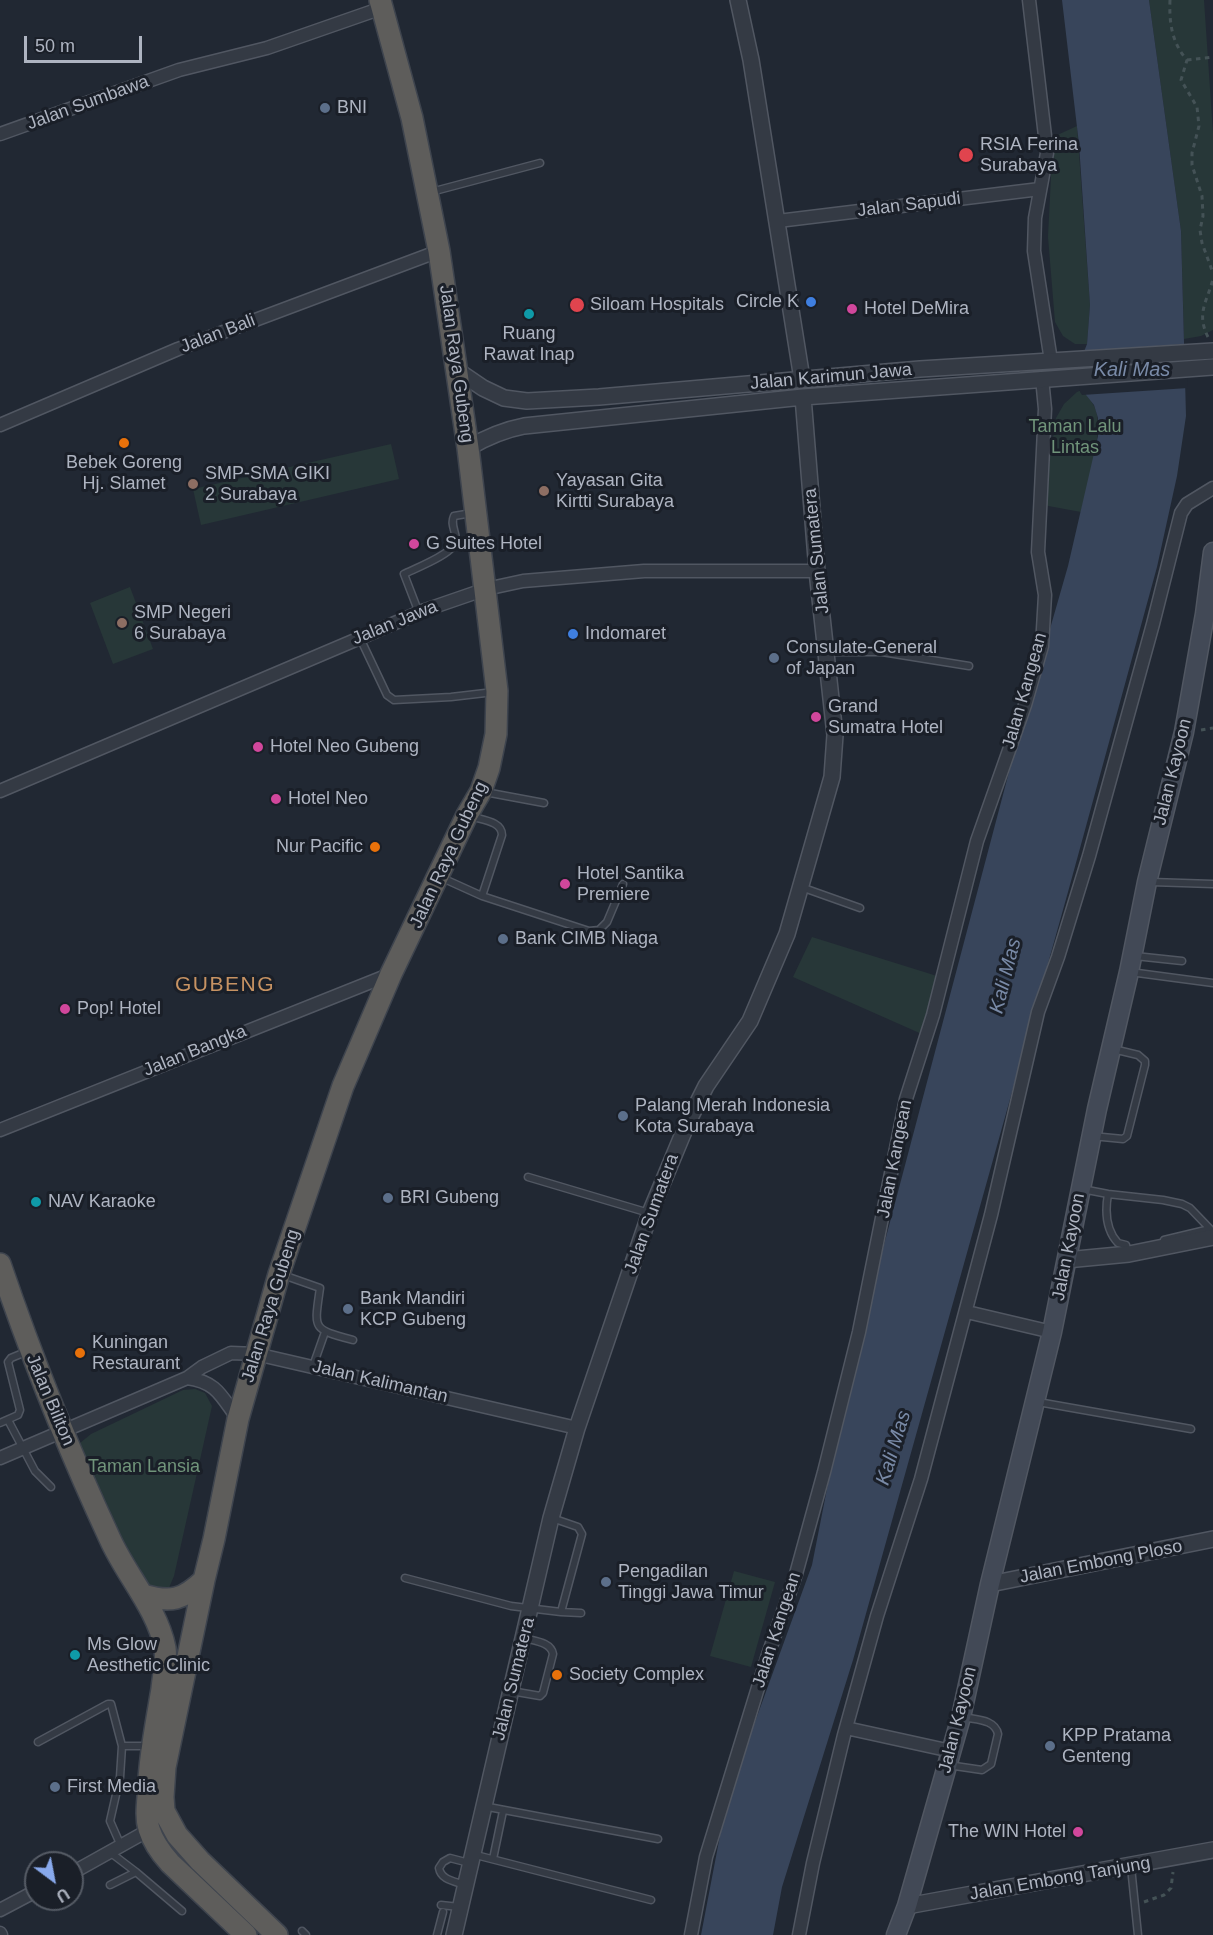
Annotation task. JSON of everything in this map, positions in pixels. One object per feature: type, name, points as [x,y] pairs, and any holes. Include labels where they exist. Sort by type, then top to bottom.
[{"type":"highway","name":"Jalan Raya Gubeng","points":[[204,1580],[238,1419],[256,1354],[279,1274],[343,1086],[391,974],[467,815],[481,791],[496,734],[497,691],[458,370],[439,251],[412,118],[381,4]]},
{"type":"highway","name":"Jalan Biliton","points":[[0,1264],[29,1350],[62,1430],[111,1541],[143,1595]]},
{"type":"highway","points":[[143,1595],[160,1600],[181,1597],[204,1580]]},
{"type":"highway","points":[[204,1580],[165,1767],[163,1797],[165,1810],[170,1824],[187,1847],[277,1935]]},
{"type":"highway","points":[[143,1595],[166,1652],[159,1708],[151,1746],[147,1811],[149,1830],[160,1852],[170,1863],[246,1935]]},
{"type":"main road","name":"Jalan Kayoon","points":[[896,1935],[907,1906],[961,1717],[990,1584],[1052,1332],[1147,882],[1184,732],[1212,577],[1213,552]]},
{"type":"street","points":[[738,0],[751,60],[802,379]]},
{"type":"street","points":[[1029,0],[1047,153],[1035,218],[1034,251],[1051,361]]},
{"type":"street","name":"Jalan Sumbawa","points":[[0,134],[170,74],[267,48],[381,4]]},
{"type":"street","name":"Jalan Sapudi","points":[[778,221],[1040,189]]},
{"type":"street","name":"Jalan Bali","points":[[0,426],[178,349],[439,251]]},
{"type":"street","name":"Jalan Karimun Jawa","points":[[468,448],[506,429],[803,397],[1077,376],[1196,361],[1213,349]]},
{"type":"street","name":"Jalan Karimun Jawa","points":[[458,370],[483,388],[504,398],[527,401],[1051,361],[1196,361],[1213,367]]},
{"type":"street","name":"Jalan Kangean","points":[[691,1935],[706,1857],[761,1677],[796,1574],[824,1472],[866,1298],[906,1099],[933,1015],[977,841],[1025,705],[1042,646],[1045,595],[1038,552],[1045,409],[1042,378]]},
{"type":"street","points":[[599,397],[602,418]]},
{"type":"street","name":"Jalan Sumatera","points":[[454,1935],[551,1518],[577,1428],[650,1214],[687,1124],[706,1086],[750,1021],[787,934],[832,777],[835,735],[828,652],[817,571],[803,397]]},
{"type":"street","points":[[799,1935],[813,1863],[846,1728],[877,1616],[921,1479],[967,1312],[1038,1012],[1058,957],[1089,856],[1181,513],[1187,504],[1213,489]]},
{"type":"street","name":"Jalan Jawa","points":[[0,791],[419,613],[486,589],[523,581],[644,571],[817,571]]},
{"type":"street","name":"Jalan Bangka","points":[[0,1130],[391,974]]},
{"type":"street","points":[[1066,1260],[1128,1251],[1212,1232]]},
{"type":"street","points":[[967,1312],[1052,1332]]},
{"type":"street","name":"Jalan Kalimantan","points":[[0,1458],[187,1378],[202,1367],[231,1353],[256,1354],[314,1366],[577,1428]]},
{"type":"street","points":[[187,1378],[211,1384],[238,1419]]},
{"type":"street","name":"Jalan Embong Ploso","points":[[990,1584],[1213,1539]]},
{"type":"street","points":[[846,1728],[950,1758]]},
{"type":"street","points":[[84,1867],[149,1830]]},
{"type":"street","name":"Jalan Embong Tanjung","points":[[907,1906],[1213,1850]]},
{"type":"street","points":[[0,1910],[24,1897]]},
{"type":"lane","points":[[427,194],[540,163]]},
{"type":"lane","points":[[419,613],[404,574],[454,547],[456,541],[452,522],[454,516],[476,513]]},
{"type":"lane","points":[[360,638],[387,695],[394,700],[451,697],[497,691]]},
{"type":"lane","points":[[828,652],[882,652],[969,666]]},
{"type":"lane","points":[[481,791],[544,803]]},
{"type":"lane","points":[[467,815],[498,824],[502,829],[502,836],[482,896]]},
{"type":"lane","points":[[439,877],[482,896],[589,931],[599,930],[607,922],[623,884]]},
{"type":"lane","points":[[1147,882],[1213,884]]},
{"type":"lane","points":[[800,886],[860,908]]},
{"type":"lane","points":[[1131,964],[1182,961]]},
{"type":"lane","points":[[1131,964],[1213,983]]},
{"type":"lane","points":[[1092,1136],[1123,1138],[1127,1136],[1145,1065],[1145,1061],[1138,1055],[1111,1049]]},
{"type":"lane","points":[[528,1177],[650,1214]]},
{"type":"lane","points":[[1081,1189],[1182,1204],[1190,1208],[1212,1232]]},
{"type":"lane","points":[[1108,1194],[1106,1210],[1111,1233],[1116,1241],[1126,1245],[1128,1251]]},
{"type":"lane","points":[[279,1274],[320,1288],[316,1319],[325,1332],[353,1340]]},
{"type":"lane","points":[[314,1366],[325,1332]]},
{"type":"lane","points":[[0,1423],[18,1415],[20,1410],[8,1362],[11,1358],[29,1350]]},
{"type":"lane","points":[[1034,1401],[1191,1429]]},
{"type":"lane","points":[[8,1420],[35,1471],[51,1487]]},
{"type":"lane","points":[[551,1518],[579,1527],[582,1534],[561,1612]]},
{"type":"lane","points":[[405,1578],[511,1606],[581,1613]]},
{"type":"lane","points":[[511,1691],[540,1696],[543,1693],[553,1654],[552,1649],[548,1646],[524,1638]]},
{"type":"lane","points":[[38,1742],[109,1703],[113,1707],[122,1746],[120,1777],[110,1821],[116,1850],[136,1872],[182,1911]]},
{"type":"lane","points":[[950,1758],[982,1770],[992,1764],[997,1729],[990,1722],[961,1717]]},
{"type":"lane","points":[[122,1746],[151,1746]]},
{"type":"lane","points":[[483,1806],[658,1839]]},
{"type":"lane","points":[[493,1859],[503,1811]]},
{"type":"lane","points":[[465,1885],[444,1878],[439,1868],[443,1862],[450,1858],[493,1859],[651,1900]]},
{"type":"lane","points":[[1131,1866],[1138,1935]]},
{"type":"lane","points":[[110,1885],[136,1872]]},
{"type":"lane","points":[[437,1935],[442,1908],[460,1908]]},
{"type":"path","points":[[1170,0],[1169,15],[1172,35],[1178,50],[1187,60]]},
{"type":"path","points":[[1187,60],[1213,57]]},
{"type":"path","points":[[1187,60],[1181,80],[1197,107],[1199,126],[1192,153],[1192,165],[1202,196],[1203,216],[1200,230],[1202,243],[1213,273]]},
{"type":"path","points":[[1213,279],[1203,308],[1203,326],[1213,349]]},
{"type":"path","points":[[1136,1905],[1164,1895],[1171,1888],[1174,1858]]},
{"type":"green space","points":[[1149,0],[1204,0],[1213,133],[1213,330],[1201,336],[1184,339],[1181,231]]},
{"type":"green space","points":[[1077,126],[1090,305],[1087,344],[1075,344],[1063,336],[1055,322],[1048,237],[1053,137]]},
{"type":"green space","name":"Taman Lalu Lintas","points":[[1082,390],[1094,406],[1098,428],[1094,458],[1081,512],[1043,505],[1056,418],[1064,404]]},
{"type":"green space","points":[[391,444],[399,479],[201,525],[193,489]]},
{"type":"green space","points":[[130,587],[153,649],[113,664],[90,603]]},
{"type":"green space","points":[[812,937],[937,976],[924,1035],[793,977]]},
{"type":"green space","name":"Taman Lansia","points":[[195,1389],[205,1393],[212,1406],[174,1576],[168,1590],[150,1592],[78,1452],[80,1443],[91,1434],[183,1390]]},
{"type":"green space","points":[[734,1571],[775,1582],[751,1667],[710,1656]]},
{"type":"water","name":"Kali Mas","points":[[1062,0],[1149,0],[1181,231],[1186,416],[1177,476],[1157,567],[1068,892],[853,1660],[782,1887],[773,1935],[701,1935],[727,1799],[812,1565],[849,1377],[1009,772],[1068,566],[1098,436],[1098,418],[1094,405],[1082,390],[1080,362],[1087,344],[1090,305],[1079,144]]},
{"type":"pier","points":[[1187,344],[1188,388],[1082,395],[1080,392],[1078,358],[1081,351]]},
{"type":"place","name":"BNI","points":[[325,108]]},
{"type":"place","name":"RSIA Ferina Surabaya","points":[[966,155]]},
{"type":"place","name":"Circle K","points":[[811,302]]},
{"type":"place","name":"Siloam Hospitals","points":[[577,305]]},
{"type":"place","name":"Hotel DeMira","points":[[852,309]]},
{"type":"place","name":"Ruang Rawat Inap","points":[[529,314]]},
{"type":"place","name":"Bebek Goreng Hj. Slamet","points":[[124,443]]},
{"type":"place","name":"SMP-SMA GIKI 2 Surabaya","points":[[193,484]]},
{"type":"place","name":"Yayasan Gita Kirtti Surabaya","points":[[544,491]]},
{"type":"place","name":"G Suites Hotel","points":[[414,544]]},
{"type":"place","name":"SMP Negeri 6 Surabaya","points":[[122,623]]},
{"type":"place","name":"Indomaret","points":[[573,634]]},
{"type":"place","name":"Consulate-General of Japan","points":[[774,658]]},
{"type":"place","name":"Grand Sumatra Hotel","points":[[816,717]]},
{"type":"place","name":"Hotel Neo Gubeng","points":[[258,747]]},
{"type":"place","name":"Hotel Neo","points":[[276,799]]},
{"type":"place","name":"Nur Pacific","points":[[375,847]]},
{"type":"place","name":"Hotel Santika Premiere","points":[[565,884]]},
{"type":"place","name":"Bank CIMB Niaga","points":[[503,939]]},
{"type":"place","name":"Pop! Hotel","points":[[65,1009]]},
{"type":"place","name":"Palang Merah Indonesia Kota Surabaya","points":[[623,1116]]},
{"type":"place","name":"BRI Gubeng","points":[[388,1198]]},
{"type":"place","name":"NAV Karaoke","points":[[36,1202]]},
{"type":"place","name":"Bank Mandiri KCP Gubeng","points":[[348,1309]]},
{"type":"place","name":"Kuningan Restaurant","points":[[80,1353]]},
{"type":"place","name":"Pengadilan Tinggi Jawa Timur","points":[[606,1582]]},
{"type":"place","name":"Ms Glow Aesthetic Clinic","points":[[75,1655]]},
{"type":"place","name":"Society Complex","points":[[557,1675]]},
{"type":"place","name":"KPP Pratama Genteng","points":[[1050,1746]]},
{"type":"place","name":"First Media","points":[[55,1787]]},
{"type":"place","name":"The WIN Hotel","points":[[1078,1832]]},
{"type":"district","name":"GUBENG","points":[[225,985]]}]
